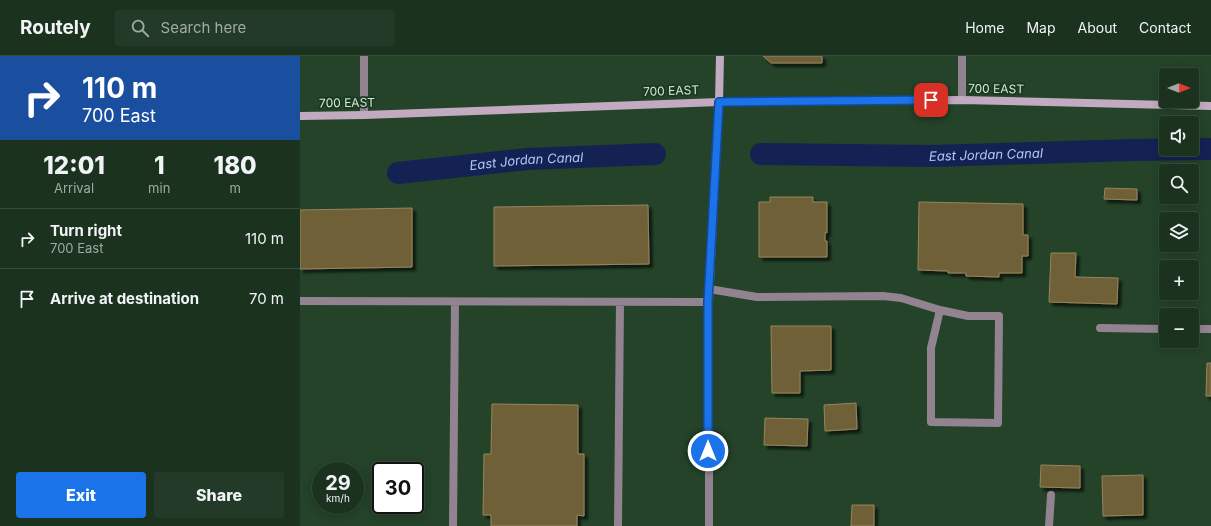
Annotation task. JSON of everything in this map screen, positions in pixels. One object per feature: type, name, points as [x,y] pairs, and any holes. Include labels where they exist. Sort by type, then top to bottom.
[{"type":"main road","points":[[719,102],[720,56]]},
{"type":"main road","name":"700 EAST","points":[[300,116],[719,102],[962,100],[1211,106]]},
{"type":"street","points":[[364,56],[364,115]]},
{"type":"street","points":[[962,56],[962,100]]},
{"type":"street","points":[[708,526],[708,302],[719,102]]},
{"type":"street","points":[[709,288],[757,297],[883,296],[901,298],[940,310],[968,316],[999,316],[998,423],[931,422],[931,348],[940,310]]},
{"type":"street","points":[[300,301],[708,302]]},
{"type":"street","points":[[453,526],[455,302]]},
{"type":"street","points":[[618,526],[620,302]]},
{"type":"street","points":[[1100,328],[1159,329]]},
{"type":"street","points":[[1199,329],[1211,329]]},
{"type":"street","points":[[1050,526],[1051,494]]},
{"type":"building","points":[[763,56],[822,56],[822,63],[771,63]]},
{"type":"building","points":[[1105,188],[1137,189],[1137,200],[1104,199]]},
{"type":"building","points":[[770,197],[813,197],[813,202],[827,202],[827,233],[825,232],[825,241],[827,241],[827,257],[759,257],[759,202],[770,202]]},
{"type":"building","points":[[919,202],[1023,204],[1023,235],[1028,235],[1028,256],[1022,256],[1022,273],[999,273],[999,277],[966,276],[966,273],[918,270]]},
{"type":"building","points":[[648,205],[649,264],[494,266],[494,207]]},
{"type":"building","points":[[412,208],[412,267],[300,269],[300,210]]},
{"type":"building","points":[[1051,253],[1076,253],[1075,277],[1118,278],[1117,304],[1049,302]]},
{"type":"building","points":[[771,326],[831,326],[831,370],[800,371],[800,393],[772,393]]},
{"type":"building","points":[[1207,363],[1211,363],[1211,396],[1206,396]]},
{"type":"building","points":[[856,403],[857,429],[825,431],[824,405]]},
{"type":"building","points":[[492,404],[578,405],[578,454],[584,454],[584,516],[577,515],[577,526],[491,526],[491,515],[483,515],[484,454],[491,454]]},
{"type":"building","points":[[765,418],[808,419],[807,446],[764,445]]},
{"type":"building","points":[[1041,465],[1080,466],[1080,488],[1040,487]]},
{"type":"building","points":[[1143,475],[1143,515],[1103,516],[1102,476]]},
{"type":"building","points":[[852,505],[874,505],[874,526],[851,526]]},
{"type":"waterway","name":"East Jordan Canal","points":[[761,154],[931,156],[1211,149]]},
{"type":"waterway","name":"East Jordan Canal","points":[[398,173],[527,159],[655,154]]},
{"type":"route","points":[[708,451],[708,302],[719,102],[931,100]]}]
